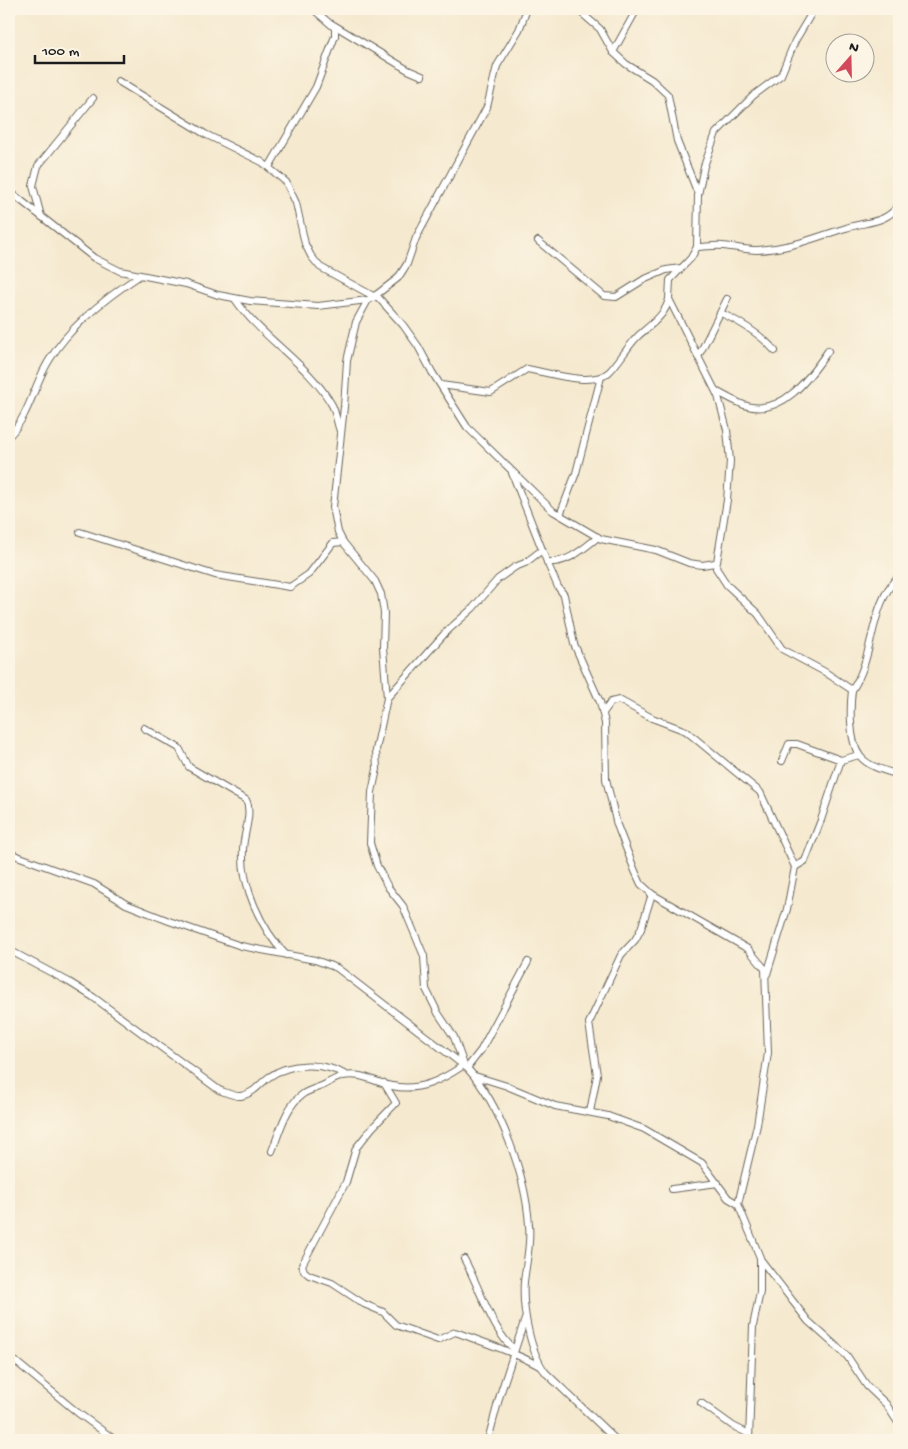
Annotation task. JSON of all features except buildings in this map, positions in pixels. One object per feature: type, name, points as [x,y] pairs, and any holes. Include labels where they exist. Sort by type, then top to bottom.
[{"type":"street","points":[[269,167],[316,87],[335,36],[334,28],[313,9]]},
{"type":"street","points":[[9,191],[99,260],[120,271],[186,284],[235,299],[296,306],[368,300],[376,296],[398,278],[407,264],[416,238],[487,107],[492,96],[497,66],[519,30],[527,9]]},
{"type":"street","points":[[577,9],[600,29],[613,52],[626,64],[661,87],[668,95],[677,141],[698,195]]},
{"type":"street","points":[[613,52],[637,9]]},
{"type":"street","points":[[441,385],[491,392],[527,369],[573,378],[601,377],[608,372],[633,341],[664,313],[669,299],[670,280],[691,258],[696,247],[698,195],[704,166],[716,133],[754,95],[780,76],[794,41],[814,9]]},
{"type":"street","points":[[328,22],[408,70],[422,76]]},
{"type":"street","points":[[118,80],[204,134],[251,155],[286,182],[291,192],[311,256],[320,267],[376,296],[408,332],[468,427],[512,473],[560,515],[598,537],[656,550],[689,563],[702,565],[715,563]]},
{"type":"street","points":[[42,217],[33,186],[38,166],[92,98]]},
{"type":"street","points":[[696,247],[721,245],[747,250],[810,242],[845,228],[884,220],[894,214],[899,204]]},
{"type":"street","points":[[538,241],[604,296],[609,298],[616,297],[643,280],[666,270],[681,268]]},
{"type":"street","points":[[9,436],[22,419],[47,364],[62,343],[115,292],[139,276]]},
{"type":"street","points":[[235,299],[257,328],[292,358],[322,390],[335,412],[341,435]]},
{"type":"street","points":[[669,299],[716,391],[727,430],[730,462],[727,500],[715,563],[727,585],[758,614],[782,649],[825,672],[852,690]]},
{"type":"street","points":[[698,357],[727,299]]},
{"type":"street","points":[[368,300],[356,322],[347,361],[333,507],[338,532],[343,542],[375,581],[381,594],[384,613],[383,648],[387,698],[376,750],[377,769],[372,792],[370,843],[377,866],[388,887],[403,906],[424,956],[426,988],[454,1037],[466,1067]]},
{"type":"street","points":[[720,313],[736,320],[769,344],[775,351]]},
{"type":"street","points":[[716,391],[745,405],[770,405],[784,400],[797,392],[828,351]]},
{"type":"street","points":[[560,515],[576,473],[601,377]]},
{"type":"street","points":[[512,473],[547,562],[558,587],[564,595],[574,644],[595,688],[603,713],[606,779],[617,825],[634,871],[642,884],[652,894],[748,950],[757,957],[767,974]]},
{"type":"street","points":[[80,532],[214,575],[290,587],[309,574],[333,543],[343,542]]},
{"type":"street","points":[[547,562],[556,563],[573,556],[598,537]]},
{"type":"street","points":[[387,698],[446,632],[473,608],[498,579],[542,550]]},
{"type":"street","points":[[899,576],[886,595],[871,634],[865,663],[852,690],[849,714],[859,755],[868,763],[899,775]]},
{"type":"street","points":[[603,713],[611,702],[619,700],[652,718],[686,731],[760,792],[795,867],[788,910],[767,974],[768,1053],[757,1125],[738,1204],[760,1260],[808,1321],[847,1356],[867,1386],[886,1404],[899,1424]]},
{"type":"street","points":[[144,728],[179,748],[189,767],[246,800],[249,809],[242,863],[249,891],[266,928],[286,954]]},
{"type":"street","points":[[782,761],[789,744],[796,744],[841,760],[859,755]]},
{"type":"street","points":[[795,867],[805,861],[841,760]]},
{"type":"street","points":[[9,853],[94,884],[126,904],[169,921],[241,946],[328,964],[349,975],[466,1067],[475,1076],[508,1138],[521,1172],[526,1196],[530,1250],[524,1282],[526,1318],[542,1368]]},
{"type":"street","points":[[590,1112],[597,1075],[589,1023],[621,955],[635,940],[641,929],[652,894]]},
{"type":"street","points":[[9,950],[77,987],[219,1090],[239,1096],[256,1090],[268,1077],[289,1066],[337,1070],[346,1075],[360,1076],[406,1088],[424,1086],[437,1081],[466,1067],[481,1050],[528,962]]},
{"type":"street","points":[[272,1151],[286,1116],[299,1098],[346,1075]]},
{"type":"street","points":[[475,1076],[507,1086],[555,1106],[590,1112],[644,1129],[702,1163],[728,1198],[738,1204]]},
{"type":"street","points":[[384,1083],[396,1103],[356,1148],[346,1182],[302,1265],[304,1271],[309,1275],[332,1284],[364,1304],[382,1312],[396,1325],[438,1340],[448,1334],[462,1334],[523,1356],[542,1368],[616,1440]]},
{"type":"street","points":[[672,1189],[718,1183]]},
{"type":"street","points":[[464,1259],[498,1331],[506,1344],[514,1352]]},
{"type":"street","points":[[749,1437],[753,1326],[760,1292],[760,1260]]},
{"type":"street","points":[[488,1440],[526,1318]]},
{"type":"street","points":[[9,1356],[115,1440]]},
{"type":"street","points":[[700,1403],[749,1437]]}]
